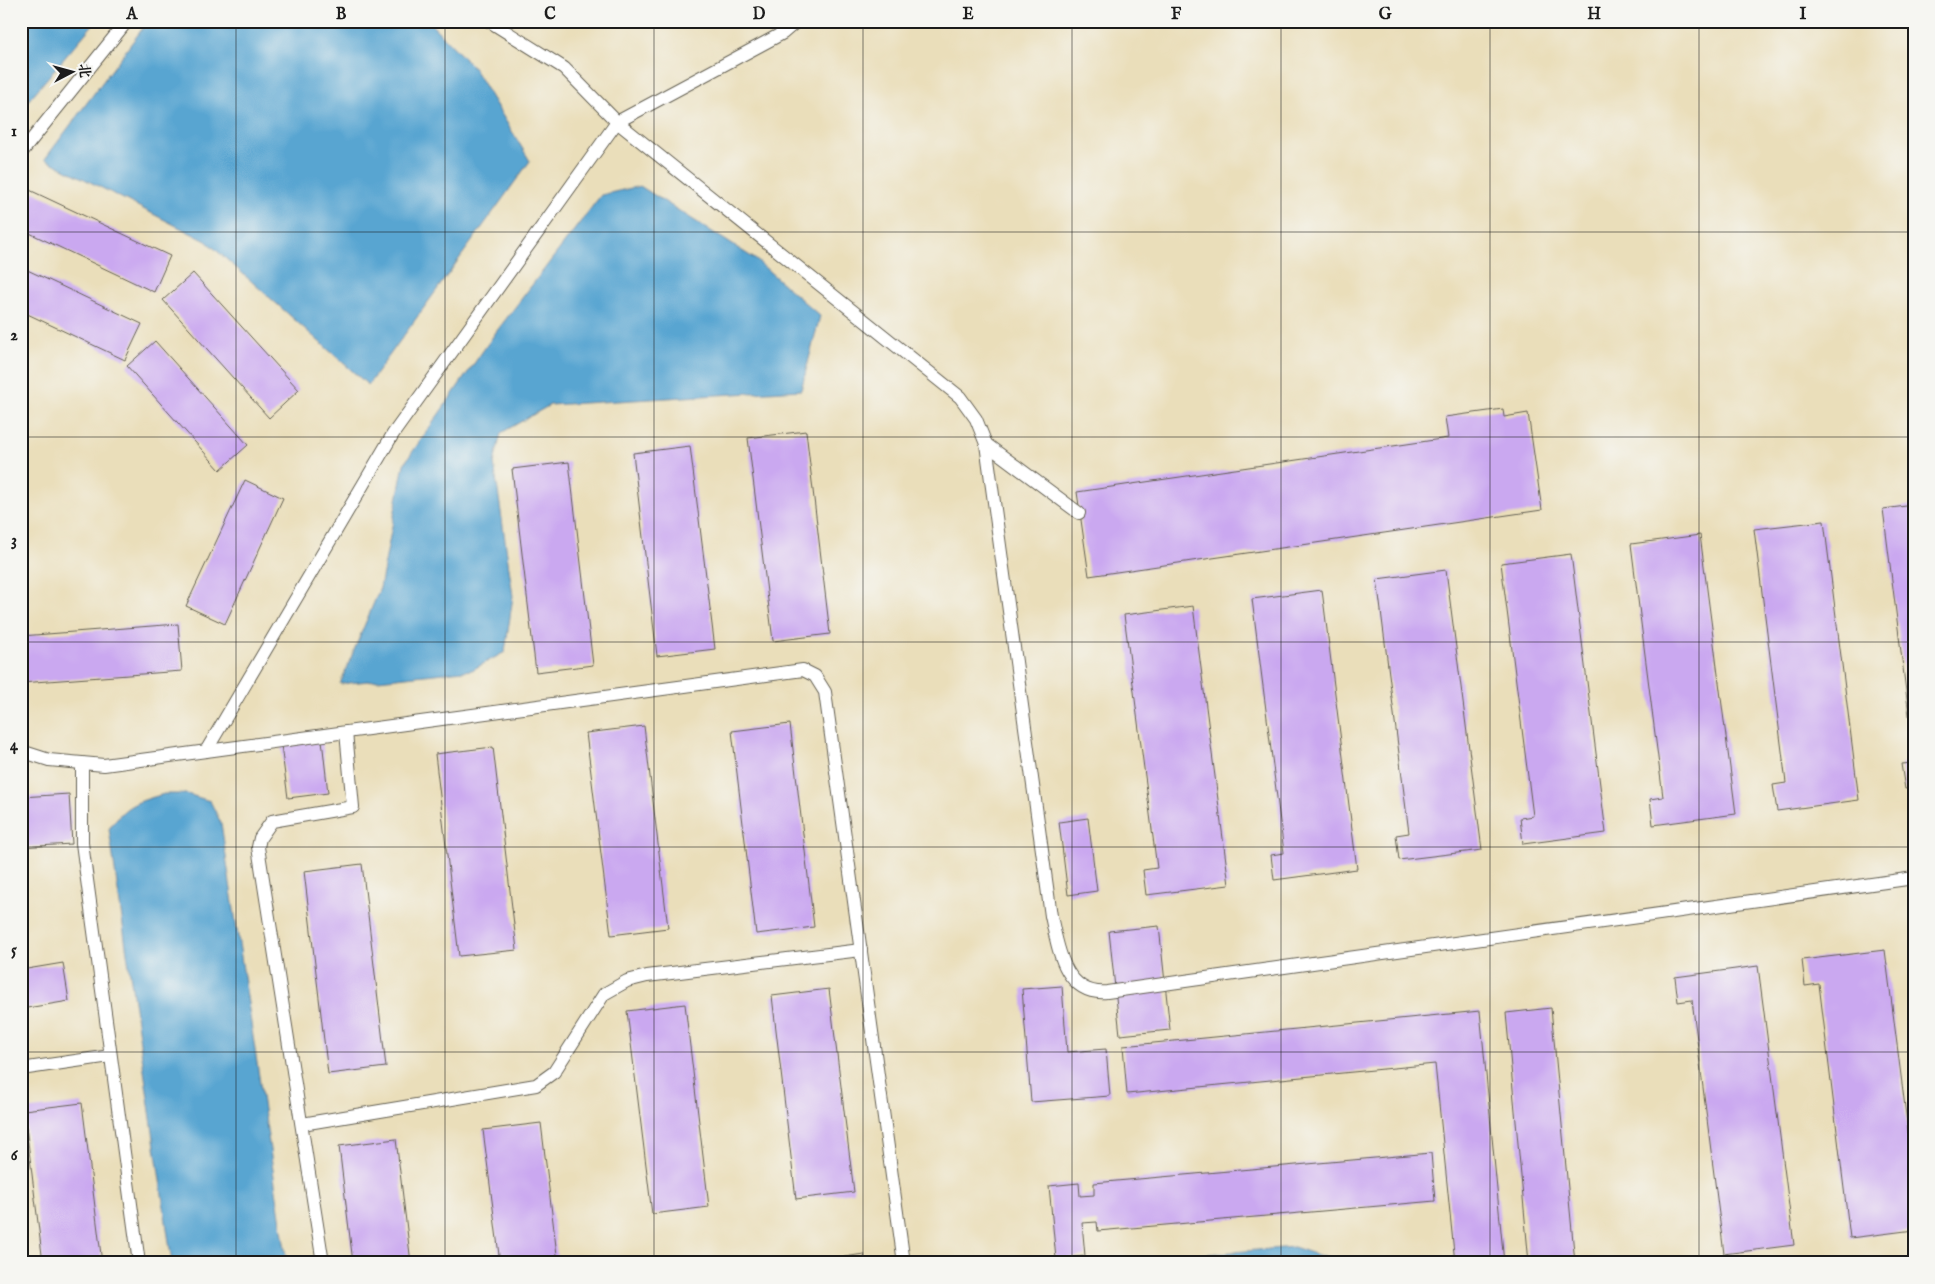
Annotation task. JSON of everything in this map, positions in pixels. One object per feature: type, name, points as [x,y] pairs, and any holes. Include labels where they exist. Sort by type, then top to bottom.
[{"type":"lane","points":[[21,153],[127,21]]},
{"type":"lane","points":[[489,21],[564,68],[617,122],[960,397],[976,419],[986,444],[1051,916],[1062,962],[1075,981],[1089,991],[1095,993],[1107,992],[1914,878]]},
{"type":"lane","points":[[206,751],[393,434],[617,122],[783,33],[797,21]]},
{"type":"lane","points":[[986,444],[1078,513]]},
{"type":"lane","points":[[21,751],[49,760],[104,765],[803,670],[815,676],[826,692],[904,1263]]},
{"type":"lane","points":[[324,1263],[258,847],[260,838],[272,821],[353,807],[346,732]]},
{"type":"lane","points":[[82,763],[82,843],[139,1263]]},
{"type":"lane","points":[[302,1124],[536,1085],[554,1072],[604,994],[627,981],[647,976],[861,950]]},
{"type":"lane","points":[[21,1069],[110,1056]]},
{"type":"water","points":[[21,21],[96,21],[21,109]]},
{"type":"water","points":[[148,21],[428,21],[473,67],[530,161],[368,385],[206,241],[45,159]]},
{"type":"water","points":[[640,186],[755,259],[820,316],[801,390],[550,405],[501,433],[494,463],[513,596],[505,652],[472,670],[340,684],[380,588],[404,464],[496,332],[601,195]]},
{"type":"water","points":[[164,794],[187,794],[210,801],[221,823],[287,1263],[172,1263],[109,829],[121,814],[132,805]]},
{"type":"water","points":[[1294,1247],[1342,1263],[1136,1263],[1147,1259]]},
{"type":"building","points":[[21,186],[170,256],[154,292],[21,229]]},
{"type":"building","points":[[21,267],[142,324],[125,360],[21,311]]},
{"type":"building","points":[[193,273],[299,390],[269,418],[163,300]]},
{"type":"building","points":[[155,341],[248,445],[220,470],[127,366]]},
{"type":"building","points":[[1503,409],[1504,417],[1528,413],[1542,510],[1089,576],[1077,492],[1448,438],[1445,417]]},
{"type":"building","points":[[806,431],[830,634],[773,641],[748,438]]},
{"type":"building","points":[[690,446],[715,649],[657,656],[633,453]]},
{"type":"building","points":[[569,462],[593,665],[536,672],[512,469]]},
{"type":"building","points":[[245,480],[283,498],[225,624],[186,606]]},
{"type":"building","points":[[1914,505],[1914,747],[1913,747],[1883,509]]},
{"type":"building","points":[[1824,521],[1859,800],[1777,811],[1773,785],[1786,783],[1754,529]]},
{"type":"building","points":[[1700,535],[1736,814],[1653,825],[1650,799],[1663,797],[1631,544]]},
{"type":"building","points":[[1571,554],[1606,833],[1523,844],[1520,818],[1533,816],[1501,563]]},
{"type":"building","points":[[1446,570],[1482,850],[1399,860],[1396,835],[1409,833],[1377,579]]},
{"type":"building","points":[[1322,590],[1357,869],[1274,880],[1271,855],[1284,853],[1252,599]]},
{"type":"building","points":[[1193,606],[1229,885],[1146,895],[1143,870],[1157,868],[1124,615]]},
{"type":"building","points":[[178,624],[182,671],[21,683],[21,636]]},
{"type":"building","points":[[790,724],[814,927],[756,934],[732,731]]},
{"type":"building","points":[[644,726],[668,928],[611,935],[586,733]]},
{"type":"building","points":[[322,740],[328,793],[288,798],[281,745]]},
{"type":"building","points":[[493,747],[517,950],[459,956],[435,754]]},
{"type":"building","points":[[1914,763],[1914,788],[1905,789],[1901,764]]},
{"type":"building","points":[[69,794],[72,844],[21,847],[21,797]]},
{"type":"building","points":[[1088,818],[1097,891],[1068,895],[1059,822]]},
{"type":"building","points":[[362,864],[386,1067],[328,1074],[304,871]]},
{"type":"building","points":[[1159,926],[1170,1030],[1120,1035],[1109,931]]},
{"type":"building","points":[[1885,950],[1914,1178],[1914,1230],[1850,1238],[1819,984],[1805,986],[1802,960]]},
{"type":"building","points":[[63,963],[69,1001],[21,1009],[21,970]]},
{"type":"building","points":[[1758,966],[1794,1245],[1724,1254],[1692,1000],[1678,1002],[1675,977]]},
{"type":"building","points":[[1062,986],[1067,1052],[1106,1049],[1110,1096],[1031,1102],[1022,989]]},
{"type":"building","points":[[829,989],[854,1192],[796,1199],[772,996]]},
{"type":"building","points":[[685,1004],[709,1207],[652,1214],[627,1011]]},
{"type":"building","points":[[1551,1008],[1575,1263],[1529,1263],[1506,1013]]},
{"type":"building","points":[[1480,1011],[1504,1263],[1455,1263],[1435,1064],[1127,1094],[1123,1046]]},
{"type":"building","points":[[82,1103],[102,1263],[43,1263],[24,1110]]},
{"type":"building","points":[[541,1123],[558,1263],[500,1263],[483,1130]]},
{"type":"building","points":[[396,1139],[411,1263],[353,1263],[339,1146]]},
{"type":"building","points":[[1431,1153],[1435,1201],[1098,1231],[1097,1222],[1082,1223],[1085,1256],[1056,1259],[1049,1186],[1079,1183],[1080,1196],[1094,1195],[1094,1183]]},
{"type":"building","points":[[864,1254],[865,1263],[811,1263],[811,1262]]}]
